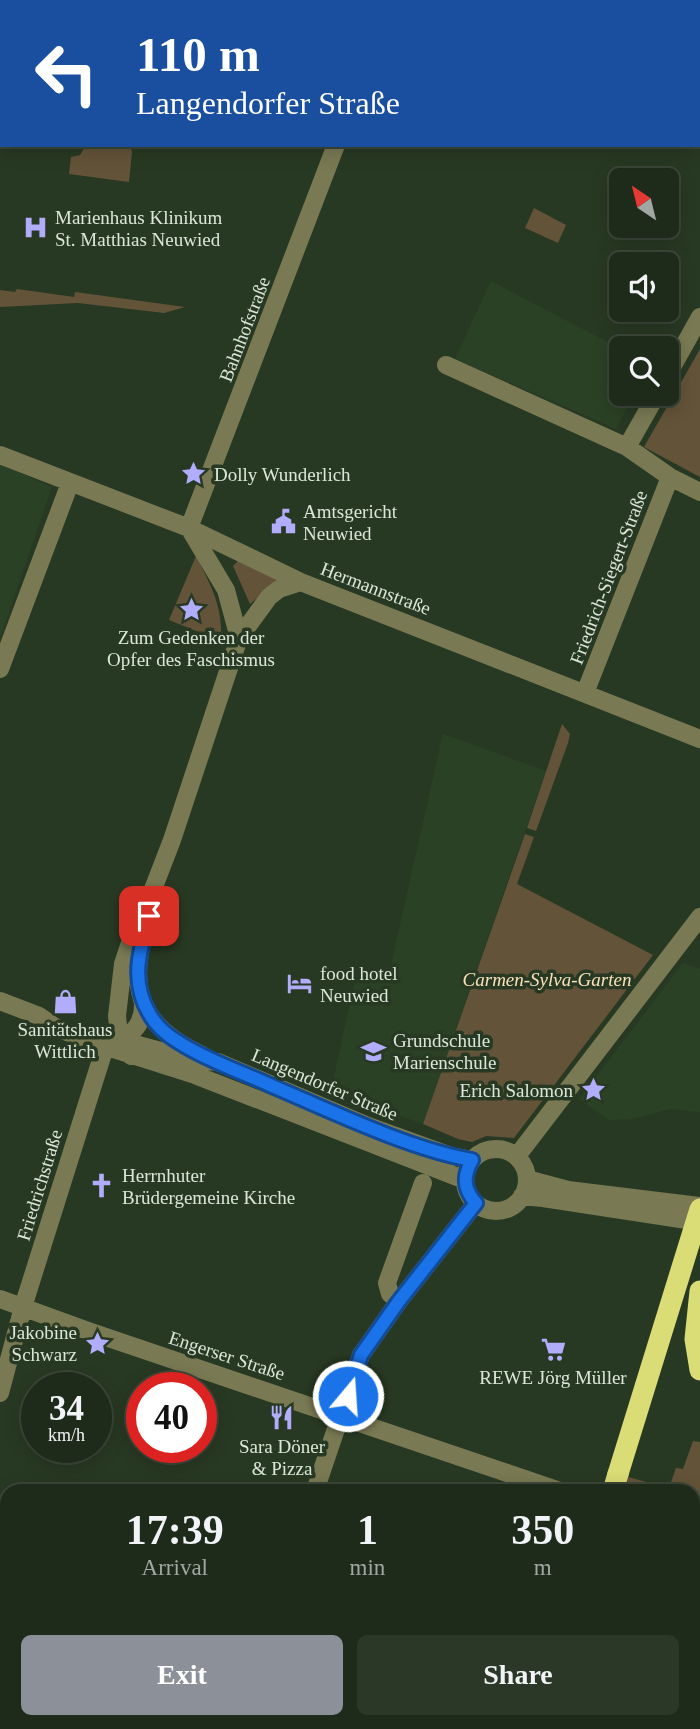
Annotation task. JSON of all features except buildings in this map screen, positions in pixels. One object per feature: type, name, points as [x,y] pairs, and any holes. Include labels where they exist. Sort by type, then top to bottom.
[{"type":"highway","points":[[615,1484],[692,1210]]},
{"type":"highway","points":[[700,1291],[695,1339],[700,1370]]},
{"type":"street","name":"Bahnhofstraße","points":[[190,527],[335,147]]},
{"type":"street","points":[[679,355],[700,317]]},
{"type":"street","points":[[446,365],[626,447],[670,477],[700,492]]},
{"type":"street","points":[[626,447],[650,406]]},
{"type":"street","name":"Hermannstraße","points":[[0,455],[190,527],[301,582],[700,739]]},
{"type":"street","name":"Friedrich-Siegert-Straße","points":[[585,693],[670,477]]},
{"type":"street","points":[[0,669],[70,483]]},
{"type":"street","points":[[190,527],[226,590],[239,638]]},
{"type":"street","name":"Friedrichstraße","points":[[0,1393],[23,1307],[114,1044],[123,964],[139,915],[150,897],[201,758],[239,638],[269,597],[279,589],[301,582]]},
{"type":"street","name":"Friedrichstraße","points":[[150,897],[149,916],[137,967],[143,1002],[154,1020],[171,1037],[218,1062]]},
{"type":"street","points":[[517,1156],[700,918]]},
{"type":"street","name":"Langendorfer Straße","points":[[0,1001],[39,1016],[55,1027],[114,1044],[194,1060],[218,1062],[368,1126],[451,1156],[472,1160]]},
{"type":"street","name":"Friedrichstraße","points":[[114,1044],[133,1033],[141,1022],[143,1002]]},
{"type":"street","name":"Langendorfer Straße","points":[[114,1044],[465,1180]]},
{"type":"street","points":[[499,1149],[517,1156],[522,1163],[525,1188],[512,1207],[498,1211],[482,1208],[470,1197],[465,1180],[472,1160],[489,1150],[499,1149]]},
{"type":"street","points":[[399,1301],[390,1294],[387,1283],[423,1183]]},
{"type":"street","points":[[525,1188],[543,1198],[692,1210],[700,1222]]},
{"type":"street","points":[[317,1484],[361,1355],[399,1301],[476,1203]]},
{"type":"street","name":"Engerser Straße","points":[[0,1299],[540,1484]]},
{"type":"shaded area","points":[[491,281],[609,343],[609,406],[628,406],[616,429],[455,359]]},
{"type":"shaded area","points":[[0,464],[52,487],[0,638]]},
{"type":"shaded area","points":[[443,734],[546,771],[423,1124],[331,1091],[358,966],[389,973]]},
{"type":"shaded area","points":[[683,963],[700,969],[700,1112],[670,1109],[632,1119],[609,1120],[579,1099]]},
{"type":"green space","points":[[85,147],[130,147],[129,182],[69,174],[71,157],[80,155]]},
{"type":"green space","points":[[534,208],[566,225],[558,243],[525,228]]},
{"type":"green space","points":[[17,289],[74,297],[75,292],[185,307],[164,313],[78,303],[0,307],[0,290],[15,292]]},
{"type":"green space","points":[[700,349],[700,477],[644,447],[667,406],[679,406],[679,386]]},
{"type":"green space","points":[[196,556],[218,607],[221,641],[169,620]]},
{"type":"green space","points":[[239,560],[281,578],[250,604],[233,566]]},
{"type":"green space","points":[[562,724],[570,734],[568,743],[536,831],[527,828]]},
{"type":"green space","name":"Carmen-Sylva-Garten","points":[[525,834],[534,837],[517,884],[653,955],[514,1138],[486,1136],[472,1142],[423,1124]]},
{"type":"green space","points":[[693,1441],[700,1442],[700,1484],[670,1484],[676,1468],[683,1469]]},
{"type":"green space","points":[[628,1477],[654,1484],[626,1484]]},
{"type":"place","name":"Marienhaus Klinikum St. Matthias Neuwied","points":[[35,228]]},
{"type":"place","name":"Dolly Wunderlich","points":[[194,474]]},
{"type":"place","name":"Amtsgericht Neuwied","points":[[283,522]]},
{"type":"place","name":"Zum Gedenken der Opfer des Faschismus","points":[[191,609]]},
{"type":"place","name":"food hotel Neuwied","points":[[300,984]]},
{"type":"place","name":"Sanitätshaus Wittlich","points":[[65,1001]]},
{"type":"place","name":"Grundschule Marienschule","points":[[373,1051]]},
{"type":"place","name":"Erich Salomon","points":[[593,1090]]},
{"type":"place","name":"Herrnhuter Brüdergemeine Kirche","points":[[102,1186]]},
{"type":"place","name":"Jakobine Schwarz","points":[[97,1343]]},
{"type":"place","name":"REWE Jörg Müller","points":[[553,1349]]},
{"type":"place","name":"Sara Döner & Pizza","points":[[282,1418]]},
{"type":"route","points":[[149,916],[138,958],[138,983],[150,1015],[171,1037],[189,1049],[346,1117],[451,1156],[472,1160],[465,1180],[466,1189],[476,1203],[399,1301],[361,1355],[348,1396]]}]
